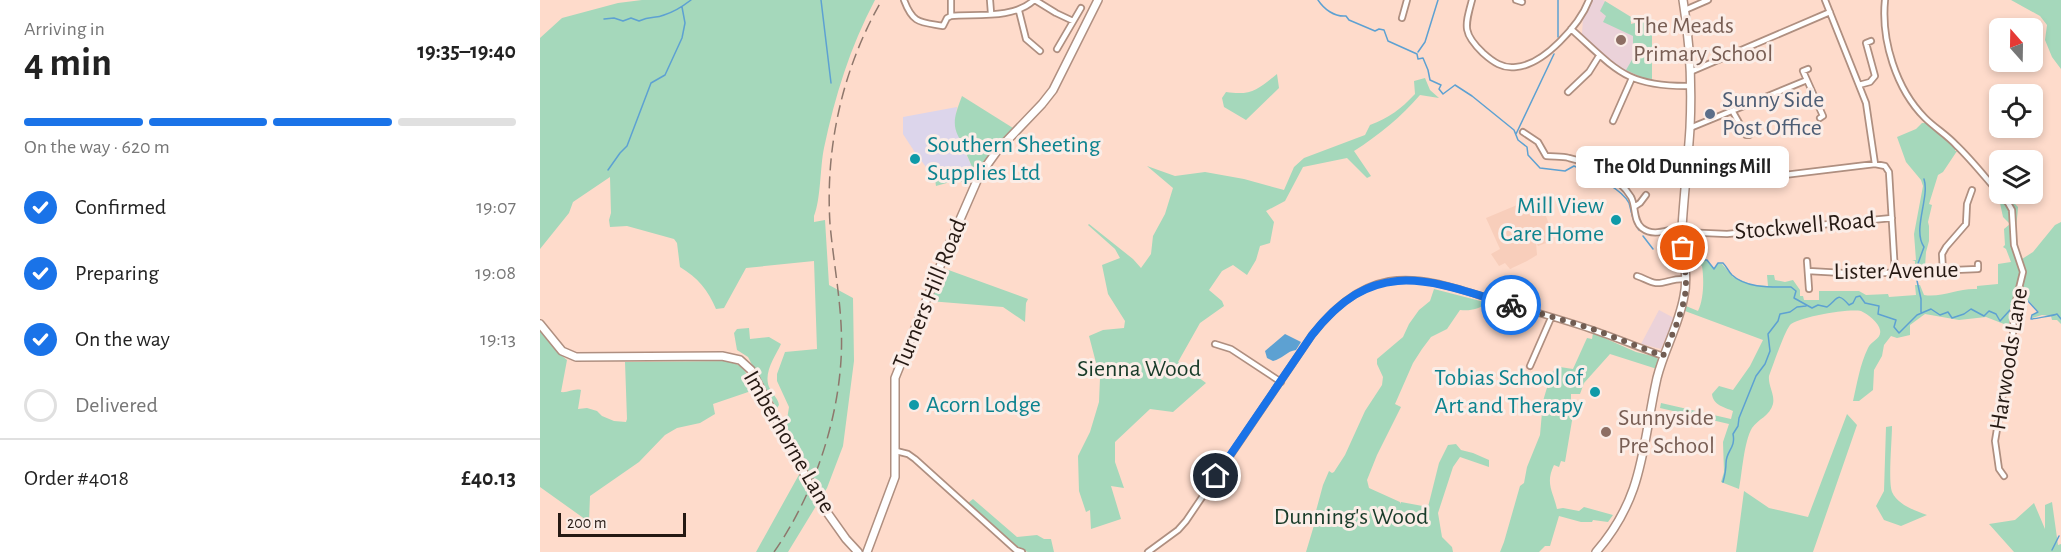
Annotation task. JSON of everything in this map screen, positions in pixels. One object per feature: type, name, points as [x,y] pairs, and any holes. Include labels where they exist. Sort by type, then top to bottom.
[{"type":"street","points":[[904,0],[915,21],[942,26],[951,16],[1019,11],[1034,0],[1073,21]]},
{"type":"street","points":[[951,0],[951,16]]},
{"type":"street","points":[[990,0],[991,13]]},
{"type":"street","name":"Turners Hill Road","points":[[867,552],[895,477],[895,378],[960,217],[979,176],[997,151],[1053,90],[1098,0]]},
{"type":"street","points":[[1402,18],[1407,0]]},
{"type":"street","points":[[1472,0],[1466,26],[1468,36],[1491,60],[1503,66],[1515,68],[1555,46],[1571,29],[1589,0]]},
{"type":"street","points":[[1596,552],[1626,509],[1639,476],[1663,356],[1677,322],[1684,296],[1682,230],[1690,128],[1690,72],[1683,0]]},
{"type":"street","points":[[1685,10],[1708,0]]},
{"type":"street","points":[[1825,0],[1866,103],[1875,164]]},
{"type":"street","name":"Harwoods Lane","points":[[1885,0],[1885,24],[1889,45],[1894,66],[1907,96],[1926,118],[1958,147],[2012,210],[2013,238],[2023,273],[2014,309],[2013,333],[1995,441],[1999,468],[2004,476]]},
{"type":"street","points":[[1057,49],[1081,8]]},
{"type":"street","points":[[1019,11],[1026,39],[1040,51]]},
{"type":"street","points":[[1690,72],[1830,12]]},
{"type":"street","points":[[1571,29],[1612,67],[1632,78],[1652,84],[1690,87]]},
{"type":"street","points":[[1859,85],[1870,82],[1875,76],[1866,43],[1871,41]]},
{"type":"street","points":[[1568,92],[1589,72],[1599,56]]},
{"type":"street","points":[[1808,69],[1803,71],[1823,116]]},
{"type":"street","points":[[1614,121],[1632,78]]},
{"type":"street","points":[[1690,128],[1807,80]]},
{"type":"street","points":[[1733,112],[1746,135]]},
{"type":"street","points":[[1523,132],[1538,142],[1546,156],[1567,157],[1601,170],[1625,189],[1634,207],[1646,195]]},
{"type":"street","points":[[1687,181],[1719,183],[1875,164],[1885,166],[1889,172],[1895,273]]},
{"type":"street","points":[[1943,271],[1942,254],[1966,224],[1967,204],[1972,190]]},
{"type":"street","name":"Stockwell Road","points":[[1634,207],[1639,224],[1643,229],[1659,233],[1682,230],[1727,234],[1892,218]]},
{"type":"street","name":"Lister Avenue","points":[[1808,261],[1809,289]]},
{"type":"street","name":"Lister Avenue","points":[[1808,271],[1895,273],[1978,269],[1978,264]]},
{"type":"street","points":[[1637,276],[1655,283],[1671,279],[1685,279]]},
{"type":"street","points":[[1148,552],[1178,530],[1186,521],[1326,317],[1354,294],[1387,281],[1421,280],[1448,286],[1590,328],[1663,356]]},
{"type":"street","points":[[1530,366],[1551,318]]},
{"type":"street","name":"Imberhorne Lane","points":[[540,324],[562,351],[576,357],[722,356],[740,360],[751,370],[814,494],[858,552]]},
{"type":"street","points":[[1215,344],[1231,349],[1281,382]]},
{"type":"street","points":[[896,451],[908,454],[915,459],[1016,550],[1022,552]]},
{"type":"street","points":[[872,540],[875,552]]},
{"type":"shaded area","name":"The Meads Primary School","points":[[1593,0],[1603,0],[1631,17],[1631,24],[1652,19],[1652,79],[1643,78],[1616,66],[1582,34],[1583,17]]},
{"type":"shaded area","points":[[957,107],[955,126],[968,151],[966,154],[973,169],[947,172],[935,179],[920,159],[914,163],[911,158],[916,154],[903,134],[903,117]]},
{"type":"shaded area","points":[[1536,197],[1540,199],[1553,236],[1549,242],[1538,246],[1536,242],[1537,255],[1527,261],[1510,269],[1505,263],[1499,266],[1491,254],[1500,249],[1486,218]]},
{"type":"shaded area","points":[[1659,310],[1674,318],[1661,349],[1641,344]]},
{"type":"green space","points":[[642,0],[875,0],[858,36],[838,91],[824,148],[814,216],[814,222],[825,220],[829,285],[853,298],[854,361],[843,446],[827,488],[788,552],[756,552],[806,462],[786,426],[789,407],[777,381],[777,374],[785,352],[817,349],[814,261],[746,268],[724,308],[716,309],[702,285],[680,267],[677,243],[674,239],[627,226],[610,227],[610,177],[573,202],[569,213],[540,249],[540,38],[562,18],[618,3]]},
{"type":"green space","points":[[2011,0],[2061,0],[2061,69],[2052,57],[2045,40],[2047,25],[2040,16]]},
{"type":"green space","points":[[1605,1],[1631,17],[1631,24],[1652,19],[1652,79],[1643,78],[1626,70],[1633,58],[1633,36],[1603,22],[1606,16],[1600,11]]},
{"type":"green space","points":[[1277,74],[1279,88],[1246,120],[1224,107],[1222,98],[1226,92],[1249,92],[1265,84]]},
{"type":"green space","name":"Sienna Wood","points":[[1425,78],[1430,90],[1439,98],[1420,95],[1389,125],[1354,151],[1371,176],[1367,178],[1347,158],[1303,167],[1285,201],[1266,211],[1274,222],[1270,243],[1260,246],[1256,260],[1247,275],[1233,265],[1222,271],[1209,290],[1222,301],[1224,306],[1200,323],[1178,362],[1206,383],[1173,412],[1150,409],[1115,442],[1115,462],[1124,488],[1111,486],[1121,519],[1091,529],[1090,510],[1086,512],[1079,491],[1078,456],[1090,432],[1099,402],[1100,378],[1089,336],[1103,330],[1124,328],[1125,321],[1108,294],[1102,265],[1120,258],[1115,249],[1088,225],[1133,259],[1141,268],[1151,254],[1153,236],[1165,214],[1173,188],[1147,166],[1175,176],[1205,172],[1244,179],[1284,190],[1294,167],[1304,158],[1365,135],[1370,125],[1394,112],[1415,94],[1414,81]]},
{"type":"green space","points":[[962,96],[1013,128],[977,170],[970,182],[950,182],[936,186],[935,179],[947,172],[973,169],[966,153],[968,151],[958,137],[955,125],[956,112]]},
{"type":"green space","points":[[1922,123],[1926,123],[1957,151],[1943,172],[1938,175],[1929,204],[1932,205],[1928,222],[1929,241],[1925,266],[1915,267],[1915,261],[1912,260],[1916,260],[1914,234],[1923,186],[1921,180],[1906,162],[1897,137],[1916,129]]},
{"type":"green space","points":[[2000,204],[2015,204],[2018,207],[2016,239],[2022,259],[2033,252],[2055,225],[2061,222],[2061,324],[2057,320],[2052,320],[2051,316],[2042,315],[2032,318],[2039,312],[2029,301],[2010,309],[2009,326],[1986,317],[1959,320],[1925,314],[1910,325],[1910,335],[1897,338],[1891,336],[1884,345],[1882,356],[1874,370],[1873,390],[1859,401],[1853,401],[1865,354],[1880,333],[1878,324],[1867,314],[1855,310],[1824,314],[1795,322],[1790,325],[1785,335],[1769,376],[1773,404],[1749,434],[1739,489],[1721,482],[1724,472],[1723,442],[1729,424],[1660,408],[1661,403],[1731,419],[1733,411],[1717,403],[1712,394],[1719,386],[1733,390],[1750,366],[1763,340],[1685,311],[1686,306],[1698,311],[1703,283],[1702,266],[1686,257],[1707,260],[1714,269],[1718,263],[1722,264],[1733,277],[1753,285],[1768,286],[1767,275],[1774,275],[1775,280],[1785,282],[1793,280],[1804,300],[1819,300],[1819,291],[1859,291],[1866,295],[1888,294],[1889,297],[1916,295],[1915,285],[1920,285],[1924,295],[1931,296],[1998,284],[1998,264],[2011,262],[2003,247],[2005,245],[2004,229],[2010,224],[2003,217]]},
{"type":"green space","points":[[943,268],[1028,299],[1025,322],[1003,307],[929,301]]},
{"type":"green space","name":"Dunning's Wood","points":[[1434,289],[1488,303],[1475,309],[1460,310],[1447,329],[1431,337],[1422,349],[1413,363],[1395,404],[1401,407],[1367,480],[1369,488],[1400,504],[1401,502],[1428,507],[1439,463],[1448,445],[1456,444],[1461,450],[1489,460],[1489,467],[1460,457],[1453,467],[1438,513],[1442,537],[1452,547],[1453,552],[1306,552],[1323,485],[1329,471],[1334,472],[1345,455],[1365,411],[1382,385],[1383,377],[1377,359],[1403,337],[1419,310],[1430,301]]},
{"type":"green space","points":[[540,328],[556,351],[567,360],[561,392],[581,390],[578,409],[587,408],[597,411],[614,421],[626,422],[627,419],[625,362],[730,361],[742,367],[757,389],[713,404],[715,414],[700,423],[677,428],[665,435],[639,462],[590,496],[589,522],[540,487]]},
{"type":"green space","points":[[749,328],[750,339],[769,337],[781,344],[768,372],[770,389],[779,405],[777,408],[748,357],[737,350],[734,333],[737,329]]},
{"type":"green space","points":[[1593,333],[1659,360],[1657,369],[1610,354],[1584,383],[1580,394],[1571,394],[1571,401],[1575,403],[1565,462],[1561,461],[1559,467],[1554,465],[1550,477],[1557,509],[1579,511],[1584,507],[1613,515],[1608,522],[1593,520],[1592,522],[1581,522],[1559,516],[1550,546],[1545,546],[1539,552],[1500,552],[1520,486],[1524,483],[1527,467],[1540,435],[1543,401],[1553,371],[1560,367],[1573,369],[1587,338],[1592,339]]},
{"type":"green space","points":[[1847,414],[1857,425],[1813,552],[1736,552],[1744,491],[1769,508],[1808,517]]},
{"type":"green space","points":[[1892,426],[1890,470],[1892,492],[1902,504],[1927,515],[1901,526],[1884,520],[1876,506],[1884,491],[1886,427]]},
{"type":"green space","points":[[973,499],[1017,537],[1037,535],[1044,539],[1051,539],[1054,552],[1028,552],[1020,549],[968,503]]},
{"type":"green space","points":[[2052,502],[2061,552],[2014,552],[1989,524],[2015,520],[2034,503],[2045,529],[2045,505]]},
{"type":"water","points":[[1285,334],[1301,342],[1296,350],[1273,361],[1267,358],[1265,351]]},
{"type":"waterway","points":[[604,19],[614,18],[623,21],[631,18],[639,21],[671,12],[691,0]]},
{"type":"waterway","points":[[821,0],[831,83]]},
{"type":"waterway","points":[[1318,0],[1333,14],[1346,16],[1349,20],[1375,31],[1384,30],[1388,41],[1417,54],[1418,59],[1423,58],[1430,80],[1441,85],[1439,89],[1443,94],[1455,85],[1472,96],[1514,130],[1518,140],[1527,147],[1528,155],[1540,168],[1565,171],[1574,166],[1619,192],[1629,203],[1639,230]]},
{"type":"waterway","points":[[1418,52],[1425,42],[1438,0]]},
{"type":"waterway","points":[[1558,0],[1558,37]]},
{"type":"waterway","points":[[608,170],[627,146],[651,83],[665,75],[682,38],[685,23],[682,7]]},
{"type":"waterway","points":[[1516,134],[1554,54]]},
{"type":"waterway","points":[[1916,269],[1924,247],[1920,232],[1925,195],[1924,179]]},
{"type":"waterway","points":[[1643,236],[1653,249]]},
{"type":"waterway","points":[[1688,256],[1695,260],[1707,260],[1714,269],[1718,263],[1723,263],[1732,275],[1745,283],[1791,287],[1796,291],[1794,298],[1812,308],[1818,305],[1827,307],[1840,297],[1849,305],[1860,296],[1865,303],[1879,306],[1878,314],[1896,320],[1894,327],[1899,333],[1917,315],[1931,309],[1940,315],[1948,312],[1952,318],[1971,309],[1984,316],[1989,311],[1996,314],[2000,321],[2010,310]]},
{"type":"waterway","points":[[1916,276],[1921,312]]},
{"type":"waterway","points":[[2017,309],[2028,301],[2038,312],[2032,315],[2031,319],[2057,314],[2061,319]]},
{"type":"waterway","points":[[1723,482],[1726,459],[1734,439],[1733,434],[1756,376],[1765,364],[1770,351],[1768,334],[1778,321],[1780,314],[1806,306]]},
{"type":"waterway","points":[[2052,550],[2059,536]]},
{"type":"railway","points":[[774,552],[788,531],[811,485],[828,436],[839,385],[842,343],[829,195],[834,137],[847,80],[868,26],[882,0]]},
{"type":"way so far","points":[[1511,305],[1590,328],[1663,356],[1677,322],[1686,287],[1683,248]]},
{"type":"place","name":"The Meads Primary School","points":[[1621,40]]},
{"type":"place","name":"Sunny Side Post Office","points":[[1710,114]]},
{"type":"place","name":"Southern Sheeting Supplies Ltd","points":[[915,159]]},
{"type":"place","name":"Mill View Care Home","points":[[1616,220]]},
{"type":"place","name":"The Old Dunnings Mill","points":[[1683,248]]},
{"type":"place","name":"Tobias School of Art and Therapy","points":[[1595,392]]},
{"type":"place","name":"Acorn Lodge","points":[[914,405]]},
{"type":"place","name":"Sunnyside Pre School","points":[[1606,432]]},
{"type":"route","points":[[1216,476],[1312,335],[1326,317],[1354,294],[1387,281],[1421,280],[1511,305]]}]
